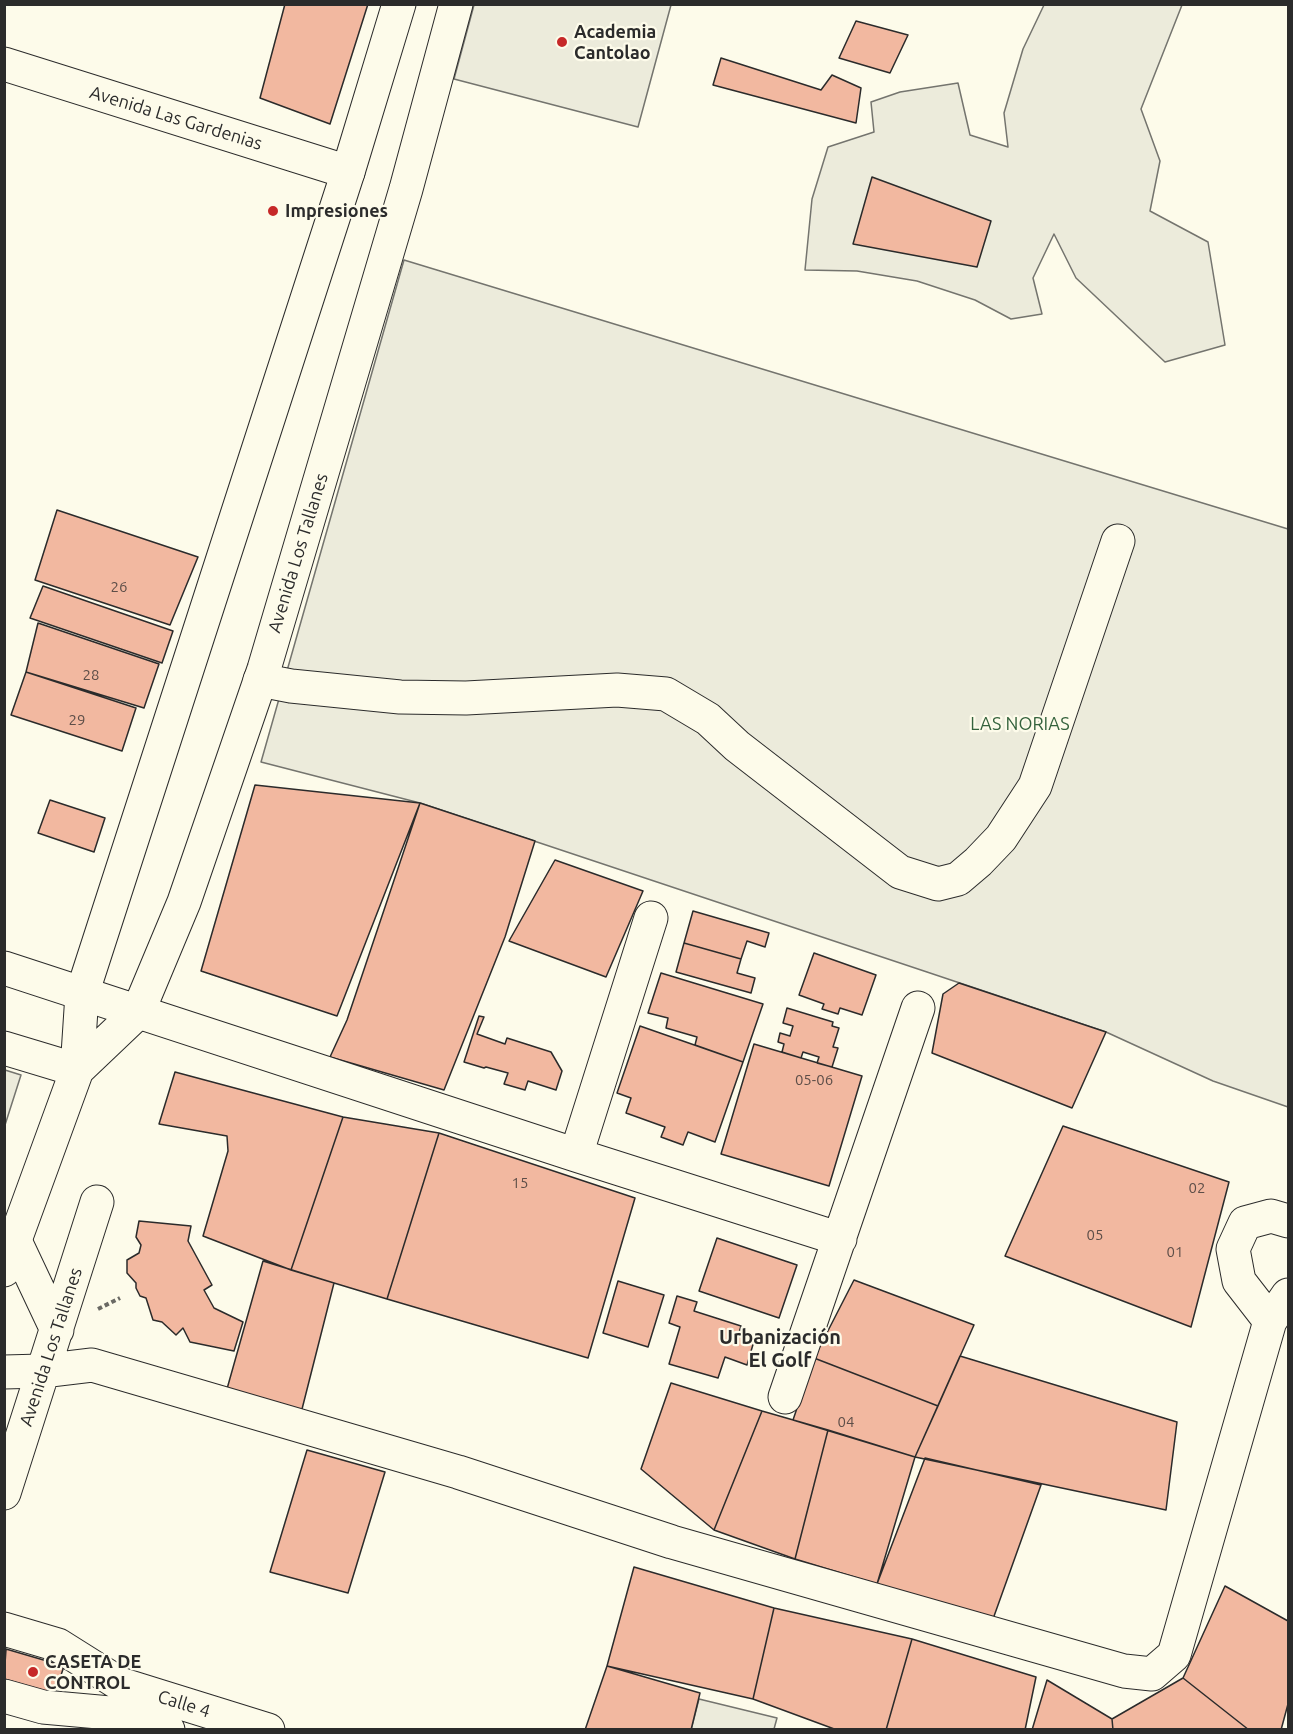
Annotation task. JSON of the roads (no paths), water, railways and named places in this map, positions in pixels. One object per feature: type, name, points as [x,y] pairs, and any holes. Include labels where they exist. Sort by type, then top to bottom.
[{"type":"street","name":"Avenida Los Tallanes","points":[[10,1256],[77,1070],[82,994],[348,172],[399,4]]},
{"type":"street","name":"Avenida Los Tallanes","points":[[77,1070],[138,1012],[184,902],[260,680],[406,189],[456,4]]},
{"type":"street","name":"Avenida Las Gardenias","points":[[7,74],[348,172]]},
{"type":"street","points":[[260,680],[291,686],[400,697],[466,698],[617,690],[666,694],[708,719],[737,746],[900,872],[938,884],[958,879],[978,862],[1001,838],[1035,786],[1118,541]]},
{"type":"street","points":[[576,1155],[651,918]]},
{"type":"street","points":[[4,968],[840,1239]]},
{"type":"street","points":[[785,1397],[918,1008]]},
{"type":"street","points":[[4,1048],[77,1070]]},
{"type":"street","name":"Avenida Los Tallanes","points":[[4,1493],[97,1202]]},
{"type":"street","points":[[4,1372],[42,1371],[92,1365],[458,1472],[672,1542],[1124,1671],[1152,1674],[1174,1655],[1279,1308],[1239,1281],[1233,1248],[1245,1223],[1271,1216],[1288,1221]]},
{"type":"street","points":[[10,1256],[57,1330]]},
{"type":"street","name":"Calle 4","points":[[4,1629],[58,1645],[120,1684],[268,1730]]},
{"type":"street","name":"Calle 4","points":[[4,1696],[43,1707],[110,1713],[168,1730]]},
{"type":"place","name":"Academia Cantolao","points":[[562,42]]},
{"type":"place","name":"Impresiones","points":[[273,211]]},
{"type":"place","name":"CASETA DE CONTROL","points":[[33,1672]]},
{"type":"district","name":"Urbanización El Golf","points":[[780,1348]]},
{"type":"park label","name":"LAS NORIAS","points":[[1020,724]]}]
